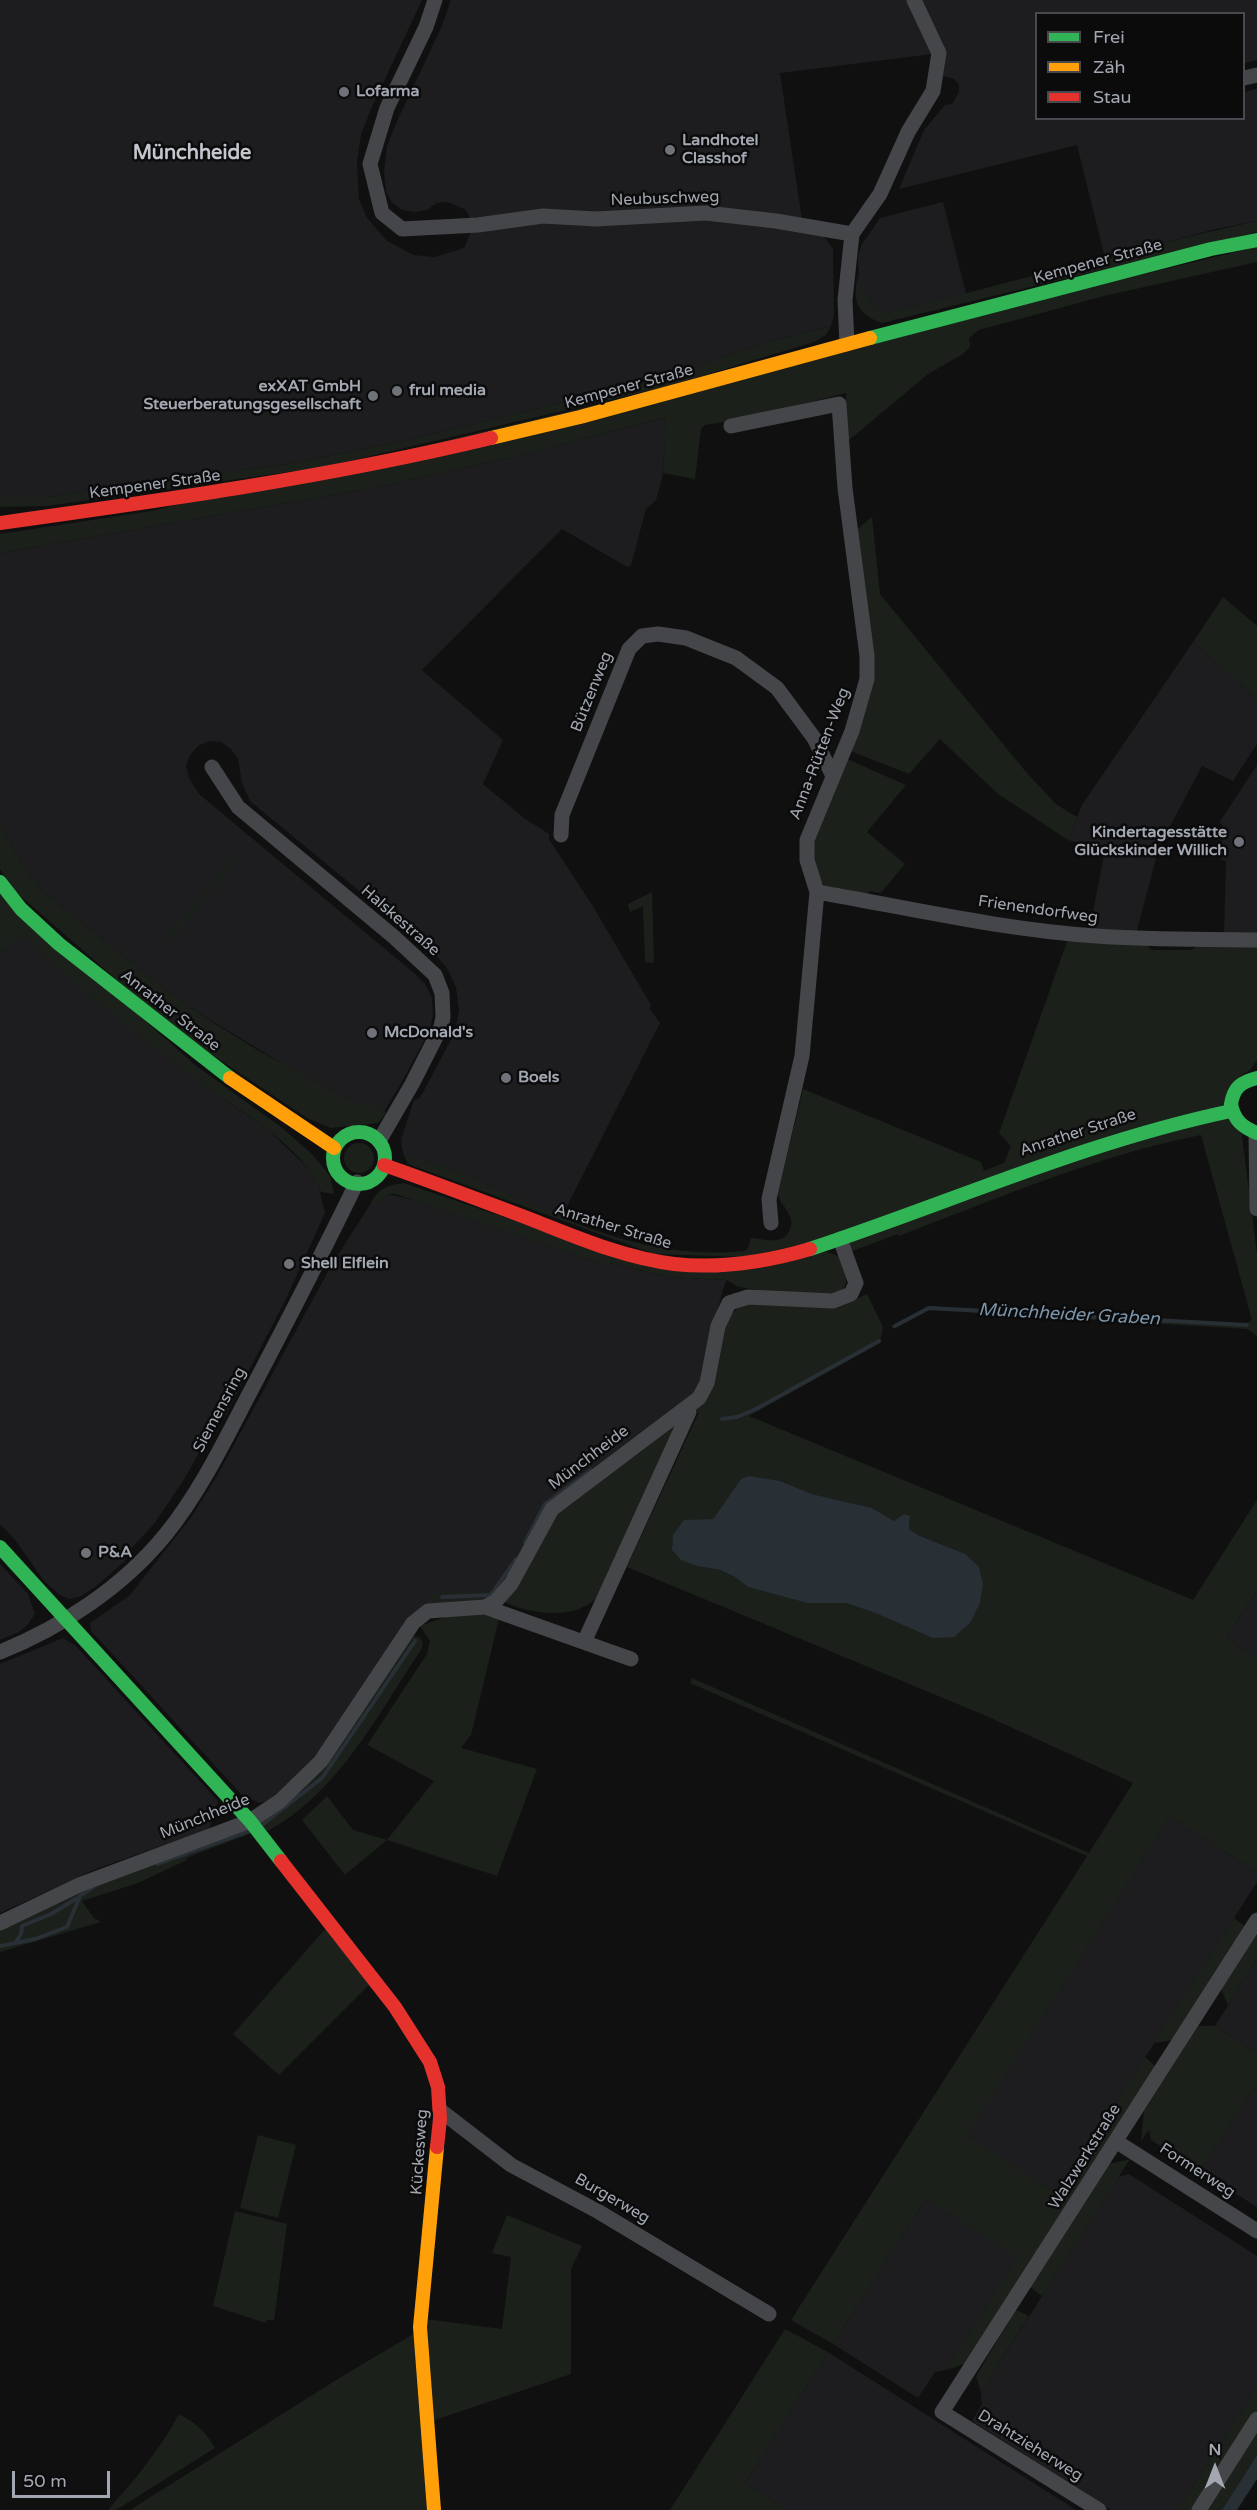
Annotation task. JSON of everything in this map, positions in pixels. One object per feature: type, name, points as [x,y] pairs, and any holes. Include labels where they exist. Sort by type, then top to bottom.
[{"type":"street","name":"Neubuschweg","points":[[435,0],[426,27],[387,108],[370,164],[382,213],[402,228],[478,225],[543,216],[596,219],[706,213],[776,220],[852,234]]},
{"type":"street","points":[[847,344],[845,300],[852,234],[880,194],[908,132],[933,91],[939,53],[914,0]]},
{"type":"street","name":"Kempener Straße","points":[[0,523],[191,497],[392,462],[580,417],[847,344],[1200,252],[1257,240]]},
{"type":"street","name":"Anna-Rütten-Weg","points":[[731,426],[838,404],[846,500],[867,656],[867,679],[852,731],[807,840],[807,860],[817,892],[802,1056],[769,1199],[771,1223]]},
{"type":"street","name":"Bützenweg","points":[[561,835],[562,815],[628,649],[642,636],[658,634],[686,638],[736,658],[777,688],[814,738],[832,776]]},
{"type":"street","name":"Halskestraße","points":[[212,767],[238,807],[435,975],[442,993],[441,1027],[379,1141]]},
{"type":"street","name":"Anrather Straße","points":[[0,882],[15,901],[57,942],[156,1024],[236,1084],[334,1148]]},
{"type":"street","name":"Frienendorfweg","points":[[817,892],[1032,929],[1095,936],[1257,940]]},
{"type":"street","points":[[1257,1078],[1245,1081],[1238,1086],[1233,1093],[1231,1111],[1240,1126],[1257,1133],[1257,1209]]},
{"type":"street","name":"Anrather Straße","points":[[384,1165],[593,1244],[671,1263],[715,1266],[751,1263],[794,1254],[1090,1146],[1179,1121],[1231,1111]]},
{"type":"street","points":[[364,1132],[379,1141],[385,1151],[384,1165],[377,1177],[370,1182],[362,1184],[347,1181],[336,1170],[334,1148],[346,1134],[364,1132]]},
{"type":"street","name":"Siemensring","points":[[0,1652],[68,1619],[124,1577],[165,1535],[201,1484],[273,1349],[357,1182]]},
{"type":"street","points":[[585,1640],[689,1412],[688,1407],[699,1398],[707,1383],[718,1326],[729,1304],[748,1297],[833,1301],[851,1294],[856,1283],[840,1239]]},
{"type":"street","name":"Münchheide","points":[[485,1607],[496,1601],[511,1584],[552,1509],[688,1407]]},
{"type":"street","points":[[0,1547],[250,1821]]},
{"type":"street","name":"Münchheide","points":[[0,1923],[79,1885],[250,1821],[280,1801],[321,1761],[413,1623],[428,1611],[485,1607],[585,1640],[631,1659]]},
{"type":"street","name":"Kückesweg","points":[[250,1821],[408,2026],[434,2072],[441,2111],[420,2327],[434,2510]]},
{"type":"street","name":"Walzwerkstraße","points":[[942,2412],[1257,1920]]},
{"type":"street","name":"Burgerweg","points":[[441,2111],[511,2165],[585,2203],[769,2314]]},
{"type":"street","name":"Formerweg","points":[[1117,2142],[1257,2231]]},
{"type":"street","name":"Drahtzieherweg","points":[[942,2412],[1099,2510]]},
{"type":"street","points":[[1199,2510],[1257,2419]]},
{"type":"shaded area","points":[[0,0],[422,0],[371,109],[361,135],[357,161],[359,199],[367,218],[387,241],[414,255],[435,257],[464,248],[472,229],[542,220],[704,220],[771,225],[823,236],[833,248],[834,316],[831,326],[763,343],[670,376],[408,440],[294,463],[47,497],[0,497]]},
{"type":"shaded area","points":[[451,0],[908,0],[932,54],[780,73],[802,220],[773,215],[471,221],[466,210],[448,202],[437,203],[427,210],[414,212],[402,210],[392,202],[386,192],[384,172],[387,146],[441,28]]},
{"type":"shaded area","points":[[921,0],[1257,0],[1257,60],[1245,63],[1245,12],[1035,12],[1035,120],[1245,120],[1245,92],[1257,89],[1257,221],[1216,229],[1105,258],[1077,145],[899,189],[924,130],[945,105],[952,104],[959,92],[959,84],[954,79],[943,76],[946,56],[943,44]]},
{"type":"shaded area","points":[[943,202],[966,294],[887,313],[875,307],[863,294],[859,284],[858,256],[862,244],[880,218]]},
{"type":"shaded area","points":[[1257,221],[1257,232],[882,323],[862,311],[856,299],[858,275],[861,288],[867,298],[887,313]]},
{"type":"shaded area","points":[[1257,247],[1257,262],[1104,296],[979,330],[969,338],[970,347],[963,354],[928,374],[848,441],[846,393],[743,419],[705,425],[701,429],[695,479],[663,473],[666,417],[530,453],[378,487],[0,553],[0,534],[151,511]]},
{"type":"shaded area","points":[[831,326],[826,335],[814,342],[669,386],[324,467],[47,506],[0,507],[0,497],[47,497],[294,463],[408,440],[670,376],[763,343]]},
{"type":"shaded area","points":[[667,417],[662,479],[656,500],[646,509],[631,565],[627,567],[562,529],[422,670],[503,740],[483,784],[524,818],[549,834],[549,839],[594,908],[660,1023],[561,1218],[477,1181],[478,1178],[403,1153],[401,1140],[414,1100],[420,1098],[455,1032],[459,1010],[456,987],[447,968],[432,951],[250,801],[242,783],[238,759],[231,749],[221,742],[209,741],[198,746],[190,755],[186,766],[189,778],[199,794],[414,973],[425,984],[432,998],[433,1014],[430,1030],[384,1112],[376,1102],[359,1105],[293,1070],[184,1004],[42,891],[25,869],[0,823],[0,553],[378,487],[530,453]]},
{"type":"shaded area","points":[[872,517],[880,594],[1026,772],[1057,805],[1077,817],[1068,840],[998,794],[940,739],[909,774],[848,750],[873,685],[855,531]]},
{"type":"shaded area","points":[[1223,597],[1257,626],[1257,699],[1193,642]]},
{"type":"shaded area","points":[[1193,642],[1257,699],[1257,744],[1233,781],[1202,766],[1159,847],[1136,934],[1089,932],[1105,850],[1068,840],[1082,805]]},
{"type":"shaded area","points":[[847,759],[906,785],[867,832],[905,864],[881,893],[869,891],[868,896],[833,890],[823,884],[817,874],[813,857],[812,840]]},
{"type":"shaded area","name":"Kindertagesstätte Glückskinder Willich","points":[[1257,765],[1257,934],[1224,934],[1226,861],[1221,860],[1222,824],[1219,823]]},
{"type":"shaded area","points":[[0,823],[25,869],[42,891],[184,1004],[254,1048],[359,1105],[376,1102],[386,1113],[378,1123],[331,1128],[307,1118],[172,1028],[16,892],[0,869]]},
{"type":"shaded area","points":[[238,852],[240,855],[169,943],[165,939]]},
{"type":"shaded area","points":[[0,892],[195,1065],[281,1127],[312,1154],[330,1176],[334,1194],[321,1192],[313,1175],[300,1159],[266,1128],[194,1078],[128,1026],[22,935],[0,954]]},
{"type":"shaded area","points":[[652,892],[654,963],[645,962],[643,906],[630,912],[628,904]]},
{"type":"shaded area","points":[[22,934],[77,983],[196,1079],[268,1130],[317,1179],[325,1213],[285,1301],[225,1416],[219,1418],[183,1481],[154,1524],[126,1554],[125,1561],[95,1587],[79,1597],[69,1599],[60,1595],[44,1581],[16,1541],[0,1524],[0,954]]},
{"type":"shaded area","points":[[1068,939],[1143,943],[1152,950],[1191,950],[1201,944],[1257,945],[1257,1060],[1250,1070],[1235,1080],[1257,1255],[1257,1336],[1247,1329],[928,1310],[893,1329],[891,1326],[928,1306],[1245,1324],[1252,1320],[1201,1135],[1085,1166],[899,1236],[898,1234],[839,1256],[847,1280],[840,1293],[794,1295],[739,1287],[726,1280],[670,1277],[610,1263],[608,1266],[395,1194],[388,1194],[378,1203],[371,1203],[384,1188],[404,1183],[638,1263],[743,1257],[654,1254],[408,1164],[403,1153],[478,1178],[478,1181],[606,1234],[672,1250],[744,1251],[748,1248],[751,1238],[779,1240],[784,1238],[790,1229],[791,1218],[778,1193],[803,1089],[981,1162],[984,1171],[1004,1163],[1011,1146],[999,1133]],"holes":[[[840,1235],[838,1256],[827,1252],[749,1257]]]},
{"type":"shaded area","points":[[359,1143],[370,1147],[374,1158],[370,1169],[359,1173],[348,1169],[344,1158],[348,1147]]},
{"type":"shaded area","points":[[388,1194],[421,1202],[608,1266],[609,1263],[670,1277],[726,1280],[712,1329],[706,1373],[691,1398],[514,1558],[492,1591],[431,1605],[318,1756],[279,1798],[259,1803],[241,1794],[91,1631],[90,1623],[130,1595],[192,1516],[218,1474],[331,1266],[371,1203],[378,1203]]},
{"type":"shaded area","points":[[867,1294],[883,1327],[880,1343],[749,1416],[1193,1600],[1257,1500],[1257,1590],[1226,1638],[1257,1658],[1257,1872],[1170,1817],[967,2135],[1058,2194],[1145,2057],[1156,2067],[967,2363],[946,2370],[1017,2258],[926,2199],[833,2344],[791,2320],[1087,1856],[690,1683],[692,1678],[1089,1853],[1133,1783],[984,1715],[627,1567],[699,1412],[693,1409],[713,1349],[728,1318],[739,1308],[751,1302],[780,1301],[824,1307],[849,1303]],"holes":[[[741,1479],[780,1481],[812,1494],[872,1508],[894,1521],[910,1516],[909,1529],[943,1545],[878,1614],[846,1603],[807,1603],[748,1587],[735,1577],[720,1570],[697,1566],[684,1521],[713,1519]]]},
{"type":"shaded area","points":[[683,1400],[685,1403],[547,1506],[518,1561],[494,1597],[431,1605],[427,1601],[434,1592],[492,1591],[514,1558],[543,1504]]},
{"type":"shaded area","points":[[682,1417],[598,1596],[589,1604],[578,1609],[554,1613],[528,1610],[506,1603],[505,1598],[555,1513]]},
{"type":"shaded area","points":[[749,1476],[780,1481],[812,1494],[872,1508],[894,1521],[904,1514],[910,1516],[909,1529],[918,1535],[965,1554],[979,1567],[983,1584],[980,1603],[970,1623],[954,1637],[933,1638],[846,1603],[807,1603],[748,1587],[735,1577],[720,1570],[697,1566],[681,1560],[672,1550],[673,1535],[684,1520],[713,1519],[741,1479]]},
{"type":"shaded area","points":[[0,1564],[28,1594],[35,1614],[19,1632],[0,1640]]},
{"type":"shaded area","points":[[1257,1590],[1257,1658],[1226,1638]]},
{"type":"shaded area","points":[[451,1615],[484,1615],[499,1619],[471,1735],[461,1748],[537,1769],[497,1876],[387,1840],[434,1781],[367,1745],[427,1654],[430,1641],[420,1626]]},
{"type":"shaded area","points":[[413,1636],[419,1637],[423,1643],[421,1650],[355,1750],[316,1795],[293,1814],[268,1831],[258,1824],[302,1787],[404,1644]]},
{"type":"shaded area","points":[[63,1638],[76,1646],[218,1801],[209,1829],[96,1869],[0,1913],[0,1664]]},
{"type":"shaded area","points":[[327,1796],[353,1830],[387,1840],[345,1875],[302,1820]]},
{"type":"shaded area","points":[[1170,1817],[1257,1872],[1257,1882],[1058,2194],[966,2135]]},
{"type":"shaded area","points":[[250,1829],[252,1833],[186,1858],[187,1860],[138,1883],[82,1901],[94,1918],[101,1922],[0,1952],[0,1928],[103,1882]]},
{"type":"shaded area","points":[[1234,1918],[1246,1927],[1173,2040],[1154,2043]]},
{"type":"shaded area","points":[[326,1928],[370,1984],[279,2075],[233,2034]]},
{"type":"shaded area","points":[[1257,1932],[1257,1959],[1228,2005],[1221,1989]]},
{"type":"shaded area","points":[[1257,1959],[1257,2053],[1215,2026]]},
{"type":"shaded area","points":[[1198,2026],[1215,2026],[1257,2053],[1257,2083],[1200,2171],[1151,2140],[1149,2130],[1141,2141],[1144,2111]]},
{"type":"shaded area","points":[[1257,2083],[1257,2207],[1200,2171]]},
{"type":"shaded area","points":[[258,2135],[296,2145],[278,2218],[240,2208]]},
{"type":"shaded area","points":[[1130,2159],[1042,2296],[1030,2287],[1109,2164]]},
{"type":"shaded area","points":[[1129,2174],[1257,2256],[1257,2387],[1178,2510],[1111,2510],[972,2421],[982,2404],[981,2392],[1118,2177]]},
{"type":"shaded area","points":[[926,2199],[1018,2257],[946,2370],[935,2372],[918,2398],[833,2344]]},
{"type":"shaded area","points":[[235,2211],[287,2224],[274,2320],[266,2320],[266,2323],[213,2306]]},
{"type":"shaded area","points":[[507,2215],[582,2246],[571,2269],[571,2374],[432,2421],[425,2319],[502,2329],[511,2257],[492,2253]]},
{"type":"shaded area","points":[[1016,2310],[1029,2316],[981,2392],[976,2376]]},
{"type":"shaded area","points":[[785,2329],[828,2352],[745,2483],[787,2510],[670,2510]]},
{"type":"shaded area","points":[[415,2333],[429,2510],[130,2510],[341,2377]]},
{"type":"shaded area","points":[[828,2352],[1076,2510],[787,2510],[745,2483]]},
{"type":"shaded area","points":[[1257,2387],[1257,2411],[1194,2510],[1178,2510]]},
{"type":"shaded area","points":[[179,2414],[200,2428],[215,2448],[116,2510],[108,2510],[155,2452]]},
{"type":"shaded area","points":[[1257,2426],[1257,2455],[1222,2510],[1204,2510]]},
{"type":"shaded area","points":[[1257,2455],[1257,2479],[1237,2510],[1222,2510]]},
{"type":"waterway","name":"Münchheider Graben","points":[[895,1326],[929,1308],[1247,1325]]},
{"type":"waterway","name":"Münchheider Graben","points":[[722,1419],[737,1417],[756,1409],[879,1341]]},
{"type":"waterway","name":"Münchheider Graben","points":[[525,1542],[545,1504],[591,1470]]},
{"type":"waterway","name":"Münchheider Graben","points":[[442,1597],[491,1595],[516,1559]]},
{"type":"waterway","name":"Münchheider Graben","points":[[262,1825],[322,1778],[415,1641]]},
{"type":"waterway","name":"Münchheider Graben","points":[[157,1864],[249,1831]]},
{"type":"waterway","name":"Münchheider Graben","points":[[0,1946],[35,1939],[67,1927],[80,1896],[93,1887]]},
{"type":"waterway","name":"Münchheider Graben","points":[[16,1942],[21,1934],[22,1926],[51,1914],[79,1897]]},
{"type":"traffic: fast","points":[[870,338],[1211,249],[1257,240]]},
{"type":"traffic: fast","points":[[0,882],[21,909],[59,944],[230,1078]]},
{"type":"traffic: fast","points":[[1257,1078],[1239,1086],[1231,1104],[1240,1122],[1257,1133]]},
{"type":"traffic: fast","points":[[810,1249],[1071,1156],[1123,1139],[1231,1111]]},
{"type":"traffic: fast","points":[[354,1132],[364,1132],[378,1139],[385,1158],[378,1177],[364,1184],[354,1184],[344,1180],[337,1173],[333,1163],[333,1153],[337,1143],[344,1136],[354,1132]]},
{"type":"traffic: fast","points":[[0,1547],[250,1821],[281,1861]]},
{"type":"traffic: slow","points":[[491,438],[580,417],[870,338]]},
{"type":"traffic: slow","points":[[230,1078],[334,1148]]},
{"type":"traffic: slow","points":[[434,2510],[420,2327],[437,2147]]},
{"type":"traffic: jam","points":[[0,523],[308,476],[491,438]]},
{"type":"traffic: jam","points":[[384,1165],[600,1246],[655,1261],[708,1266],[726,1265],[777,1258],[810,1249]]},
{"type":"traffic: jam","points":[[281,1861],[395,2007],[430,2062],[438,2087],[440,2119],[437,2147]]},
{"type":"place","name":"Lofarma","points":[[344,92]]},
{"type":"place","name":"Landhotel Classhof","points":[[670,150]]},
{"type":"place","name":"frul media","points":[[397,391]]},
{"type":"place","name":"exXAT GmbH Steuerberatungsgesellschaft","points":[[373,396]]},
{"type":"place","name":"Kindertagesstätte Glückskinder Willich","points":[[1239,842]]},
{"type":"place","name":"McDonald's","points":[[372,1033]]},
{"type":"place","name":"Boels","points":[[506,1078]]},
{"type":"place","name":"Shell Elflein","points":[[289,1264]]},
{"type":"place","name":"P&A","points":[[86,1553]]},
{"type":"district","name":"Münchheide","points":[[192,154]]}]
